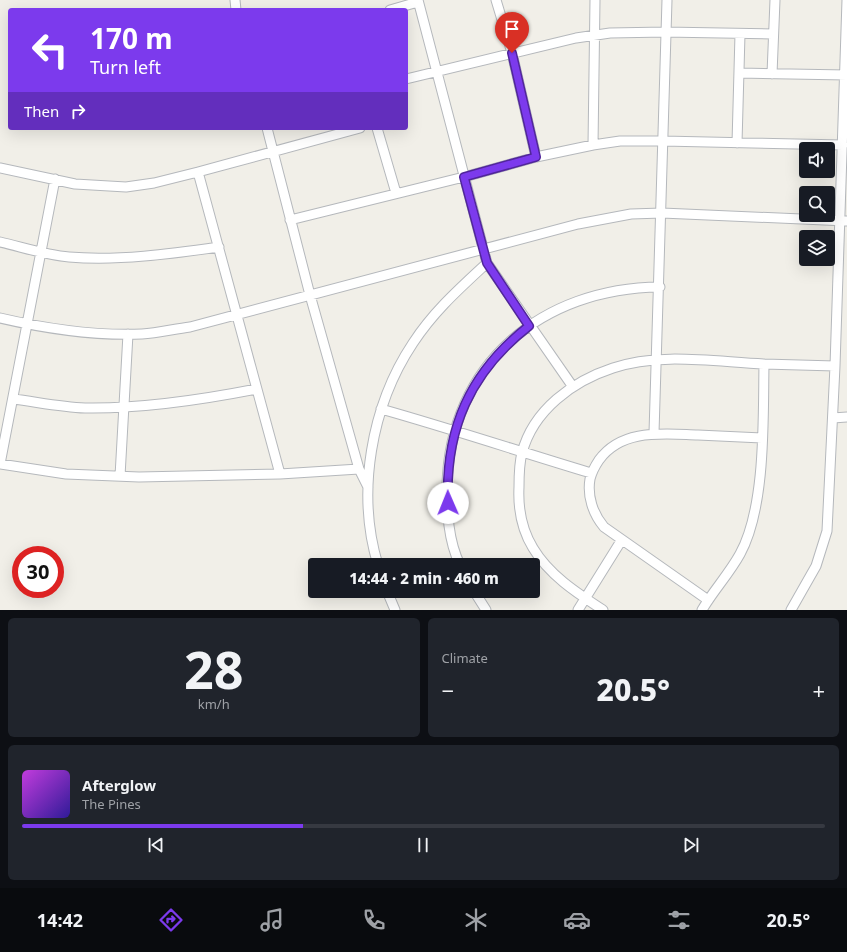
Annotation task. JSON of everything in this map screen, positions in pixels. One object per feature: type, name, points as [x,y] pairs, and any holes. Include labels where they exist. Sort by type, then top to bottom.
[{"type":"street","points":[[496,0],[512,53],[536,157]]},
{"type":"street","points":[[593,144],[593,36],[595,0]]},
{"type":"street","points":[[654,433],[658,359],[667,0]]},
{"type":"street","points":[[772,74],[775,0]]},
{"type":"street","points":[[791,610],[816,566],[827,531],[844,221],[842,145],[846,75],[847,0]]},
{"type":"street","points":[[396,8],[418,1],[487,263],[529,326],[573,387]]},
{"type":"street","points":[[408,79],[512,53],[610,33],[665,32],[773,34]]},
{"type":"street","points":[[737,143],[740,34]]},
{"type":"street","points":[[739,73],[846,75]]},
{"type":"street","points":[[267,130],[310,295],[359,469],[368,488]]},
{"type":"street","points":[[0,168],[74,184],[126,187],[154,183],[273,153],[342,130]]},
{"type":"street","points":[[379,130],[396,193]]},
{"type":"street","points":[[290,220],[464,177],[536,157],[593,144],[620,141],[663,141],[842,145]]},
{"type":"street","points":[[198,172],[280,474]]},
{"type":"street","points":[[55,179],[0,464],[66,474],[120,476],[280,474],[359,469]]},
{"type":"street","points":[[0,318],[75,333],[128,334],[190,326],[237,315],[601,218],[662,213],[844,221]]},
{"type":"street","points":[[0,242],[67,257],[90,258],[182,252],[219,247]]},
{"type":"street","points":[[377,558],[370,523],[368,488],[371,452],[381,409],[395,374],[412,344],[454,292],[487,263]]},
{"type":"street","points":[[458,558],[451,539],[448,515],[448,467],[455,430],[473,387],[486,367],[502,350],[529,326],[551,313],[581,299],[601,293],[642,288],[660,288]]},
{"type":"street","points":[[120,476],[128,334]]},
{"type":"street","points":[[603,610],[549,568],[532,547],[527,536],[520,510],[518,495],[519,468],[522,452],[536,422],[556,400],[588,378],[614,367],[658,359],[835,366]]},
{"type":"street","points":[[702,610],[740,555],[748,536],[758,495],[762,438],[764,364]]},
{"type":"street","points":[[13,399],[84,408],[213,398],[257,389]]},
{"type":"street","points":[[381,409],[455,430],[591,473]]},
{"type":"street","points":[[833,418],[847,417]]},
{"type":"street","points":[[708,600],[604,527],[594,512],[590,494],[591,473],[609,448],[634,437],[654,433],[762,438]]},
{"type":"street","points":[[578,610],[621,540]]},
{"type":"street","points":[[390,598],[395,610]]},
{"type":"street","points":[[478,598],[486,610]]},
{"type":"route","points":[[448,503],[448,467],[455,430],[462,410],[473,387],[486,367],[502,350],[529,326],[487,263],[464,177],[536,157],[512,53]]}]
